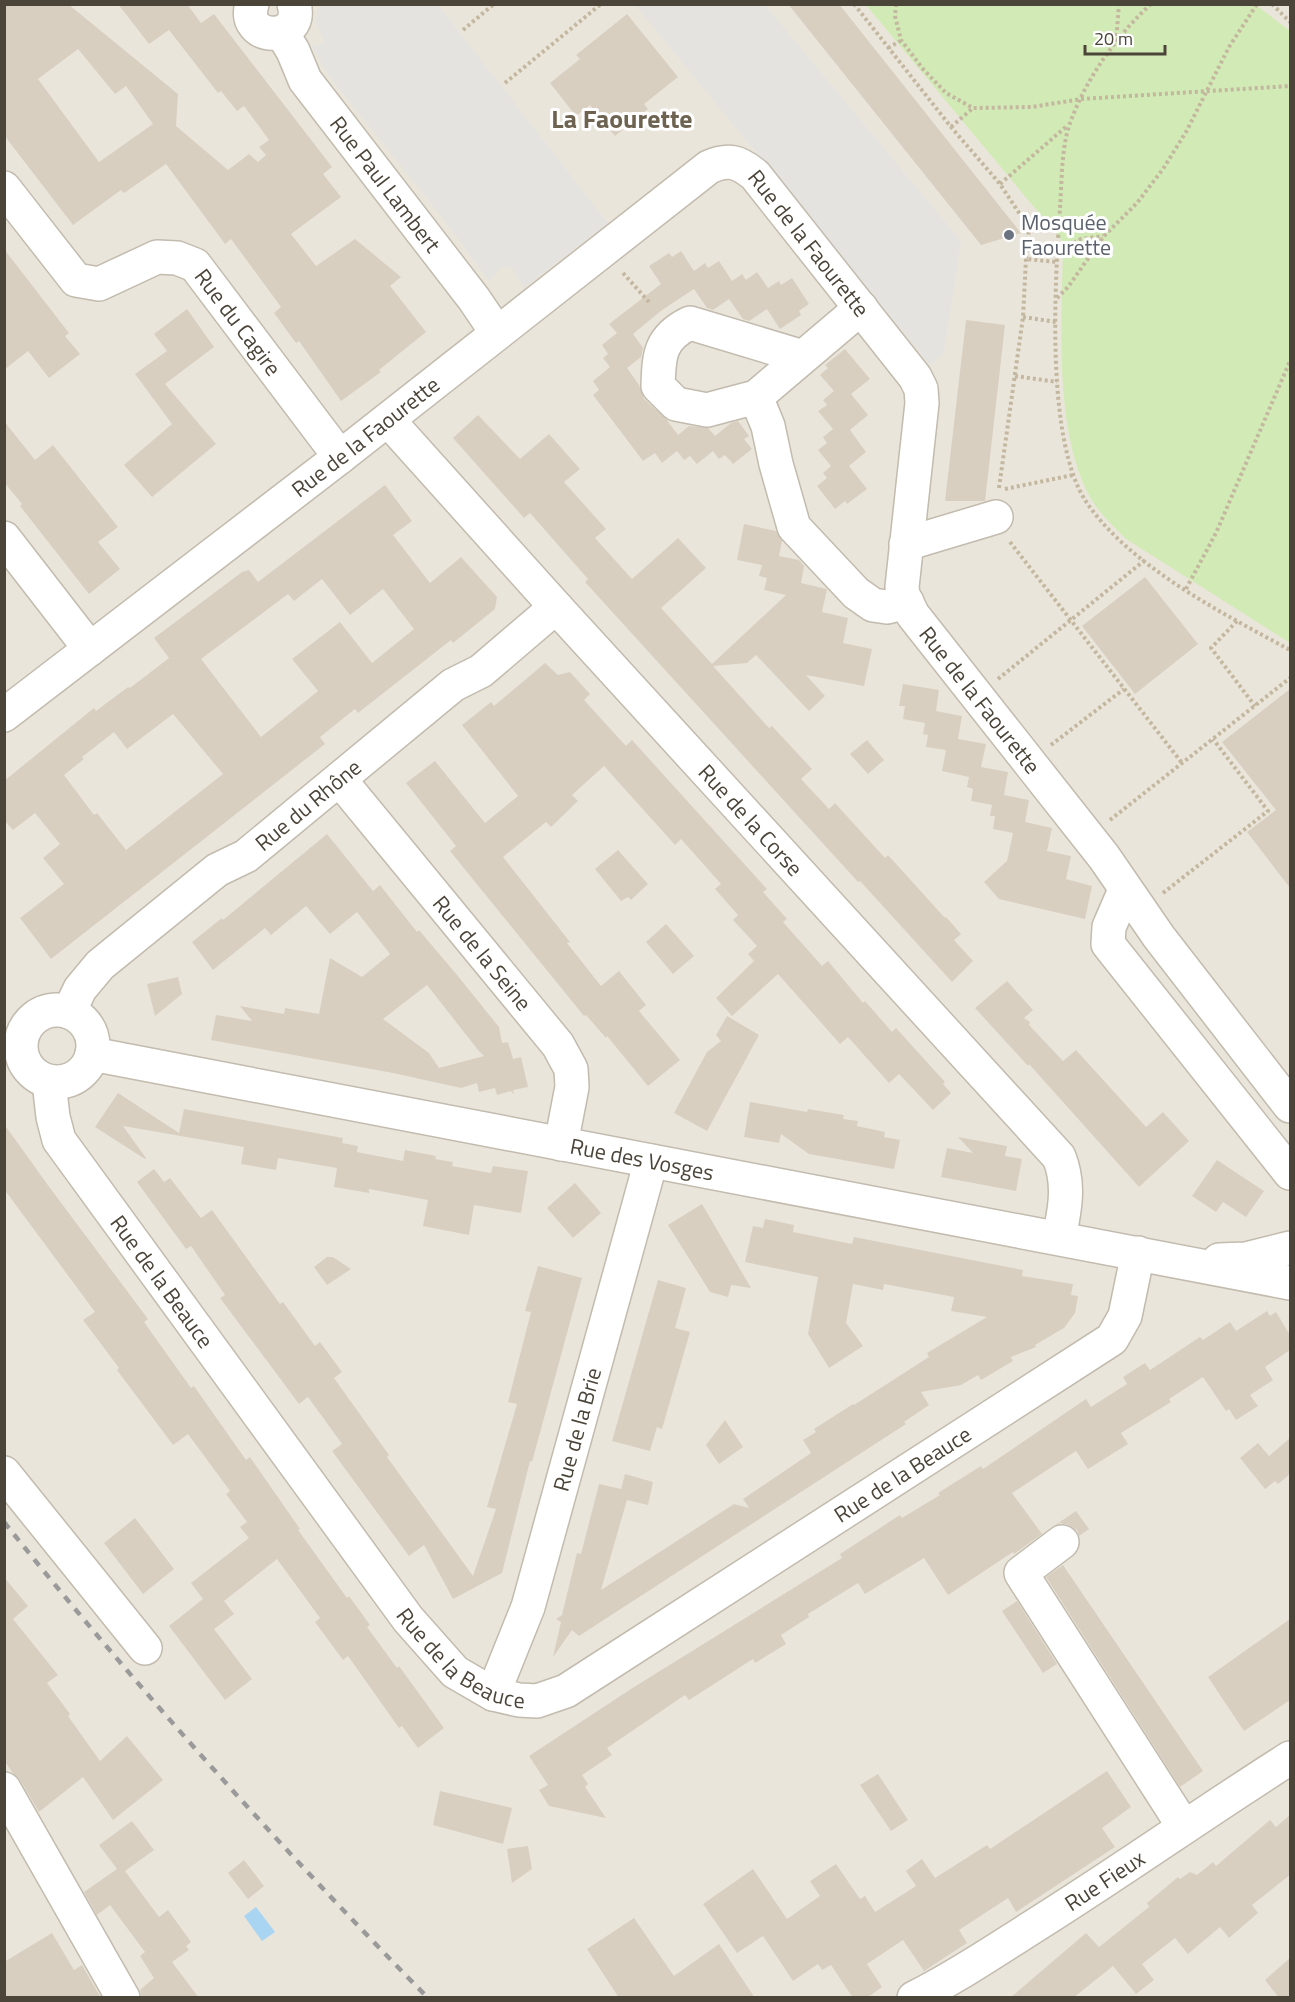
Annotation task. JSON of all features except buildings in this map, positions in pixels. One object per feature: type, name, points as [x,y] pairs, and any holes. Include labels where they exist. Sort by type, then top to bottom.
[{"type":"street","points":[[252,4],[251,20],[264,33],[288,19]]},
{"type":"street","name":"Rue Paul Lambert","points":[[288,19],[293,51],[305,80],[474,299],[497,333]]},
{"type":"street","name":"Rue de la Faourette","points":[[4,715],[388,420],[709,167],[731,160],[741,164],[755,175],[915,377],[921,388],[922,403],[902,587],[913,615],[1088,837],[1132,900],[1290,1106]]},
{"type":"street","name":"Rue du Cagire","points":[[4,188],[76,280],[99,284],[157,257],[177,258],[195,265],[340,457]]},
{"type":"street","points":[[803,357],[690,323],[674,331],[659,356],[658,387],[676,404],[707,410],[756,397],[861,308]]},
{"type":"street","points":[[756,397],[768,426],[794,527],[856,593],[873,605],[887,607],[907,602]]},
{"type":"street","name":"Rue de la Corse","points":[[388,420],[556,607],[1059,1156],[1067,1186],[1059,1238]]},
{"type":"street","points":[[906,544],[996,517]]},
{"type":"street","points":[[4,538],[90,649]]},
{"type":"street","name":"Rue du Rhône","points":[[69,1012],[80,989],[100,965],[217,870],[246,856],[453,685],[481,671],[556,607]]},
{"type":"street","name":"Rue de la Seine","points":[[340,780],[558,1045],[571,1069],[572,1087],[561,1144]]},
{"type":"street","points":[[1132,900],[1109,927],[1108,944],[1290,1173]]},
{"type":"street","points":[[57,1010],[69,1012],[83,1021],[91,1035],[92,1054],[80,1073],[64,1082],[49,1082],[34,1075],[23,1061],[13,1040],[38,1015],[57,1010]]},
{"type":"street","name":"Rue des Vosges","points":[[92,1054],[1190,1262],[1290,1283]]},
{"type":"street","name":"Rue de la Beauce","points":[[49,1082],[53,1117],[59,1140],[408,1619],[455,1672],[493,1694],[519,1700],[537,1701],[566,1691],[1112,1339],[1125,1316],[1138,1253]]},
{"type":"street","name":"Rue de la Brie","points":[[493,1694],[528,1607],[651,1161]]},
{"type":"street","name":"Rue des Vosges","points":[[1190,1262],[1246,1259],[1290,1248]]},
{"type":"street","points":[[4,1473],[145,1648]]},
{"type":"street","points":[[1062,1542],[1021,1573],[1184,1827]]},
{"type":"street","name":"Rue Fieux","points":[[914,1998],[945,1982],[1075,1900],[1290,1758]]},
{"type":"street","points":[[5,1789],[123,1998]]},
{"type":"path","points":[[505,83],[601,4]]},
{"type":"path","points":[[854,4],[951,127],[1000,184],[1029,228],[1023,317],[998,490],[1073,475]]},
{"type":"path","points":[[896,4],[895,16],[901,40],[923,69],[946,93],[973,108],[1032,107],[1081,99],[1290,86]]},
{"type":"path","points":[[1116,43],[1119,4]]},
{"type":"path","points":[[1151,4],[1129,24],[1100,65],[1069,125],[1063,159],[1057,250],[1056,322],[1062,430],[1073,475],[1085,500],[1103,525],[1121,543],[1186,589],[1290,650]]},
{"type":"path","points":[[1056,298],[1068,287],[1104,236],[1137,204],[1163,169],[1186,132],[1230,47],[1257,4]]},
{"type":"path","points":[[1272,4],[1290,22]]},
{"type":"path","points":[[463,30],[492,5]]},
{"type":"path","points":[[888,48],[901,40]]},
{"type":"path","points":[[951,127],[973,108]]},
{"type":"path","points":[[1000,184],[1069,125]]},
{"type":"path","points":[[1057,250],[1081,239],[1104,236]]},
{"type":"path","points":[[1026,259],[1057,262]]},
{"type":"path","points":[[620,270],[649,302]]},
{"type":"path","points":[[1023,317],[1056,322]]},
{"type":"path","points":[[1186,589],[1216,533],[1290,361]]},
{"type":"path","points":[[1015,376],[1058,382]]},
{"type":"path","points":[[996,517],[999,527],[1182,763]]},
{"type":"path","points":[[976,696],[1145,561]]},
{"type":"path","points":[[1237,621],[1211,648],[1255,706]]},
{"type":"path","points":[[1088,837],[1290,678]]},
{"type":"path","points":[[1029,762],[1124,689]]},
{"type":"path","points":[[1132,900],[1268,811],[1213,739]]},
{"type":"shaded area","points":[[319,4],[438,5],[608,223],[524,288],[512,268],[501,267],[489,281],[444,220],[331,79],[312,46],[325,44],[316,22]]},
{"type":"shaded area","points":[[5,5],[1290,5],[1290,1997],[5,1997]]},
{"type":"shaded area","points":[[635,5],[765,5],[961,241],[944,353],[930,365]]},
{"type":"green space","points":[[866,5],[1256,5],[1290,31],[1290,643],[1126,539],[1106,519],[1090,497],[1078,470],[1065,406],[1061,338],[1063,242]]},
{"type":"water","points":[[256,1907],[275,1932],[262,1941],[244,1916]]},
{"type":"railway","points":[[4,1522],[105,1645],[210,1765],[428,1998]]},
{"type":"place","name":"Mosquée Faourette","points":[[1009,235]]},
{"type":"district","name":"La Faourette","points":[[622,119]]}]
